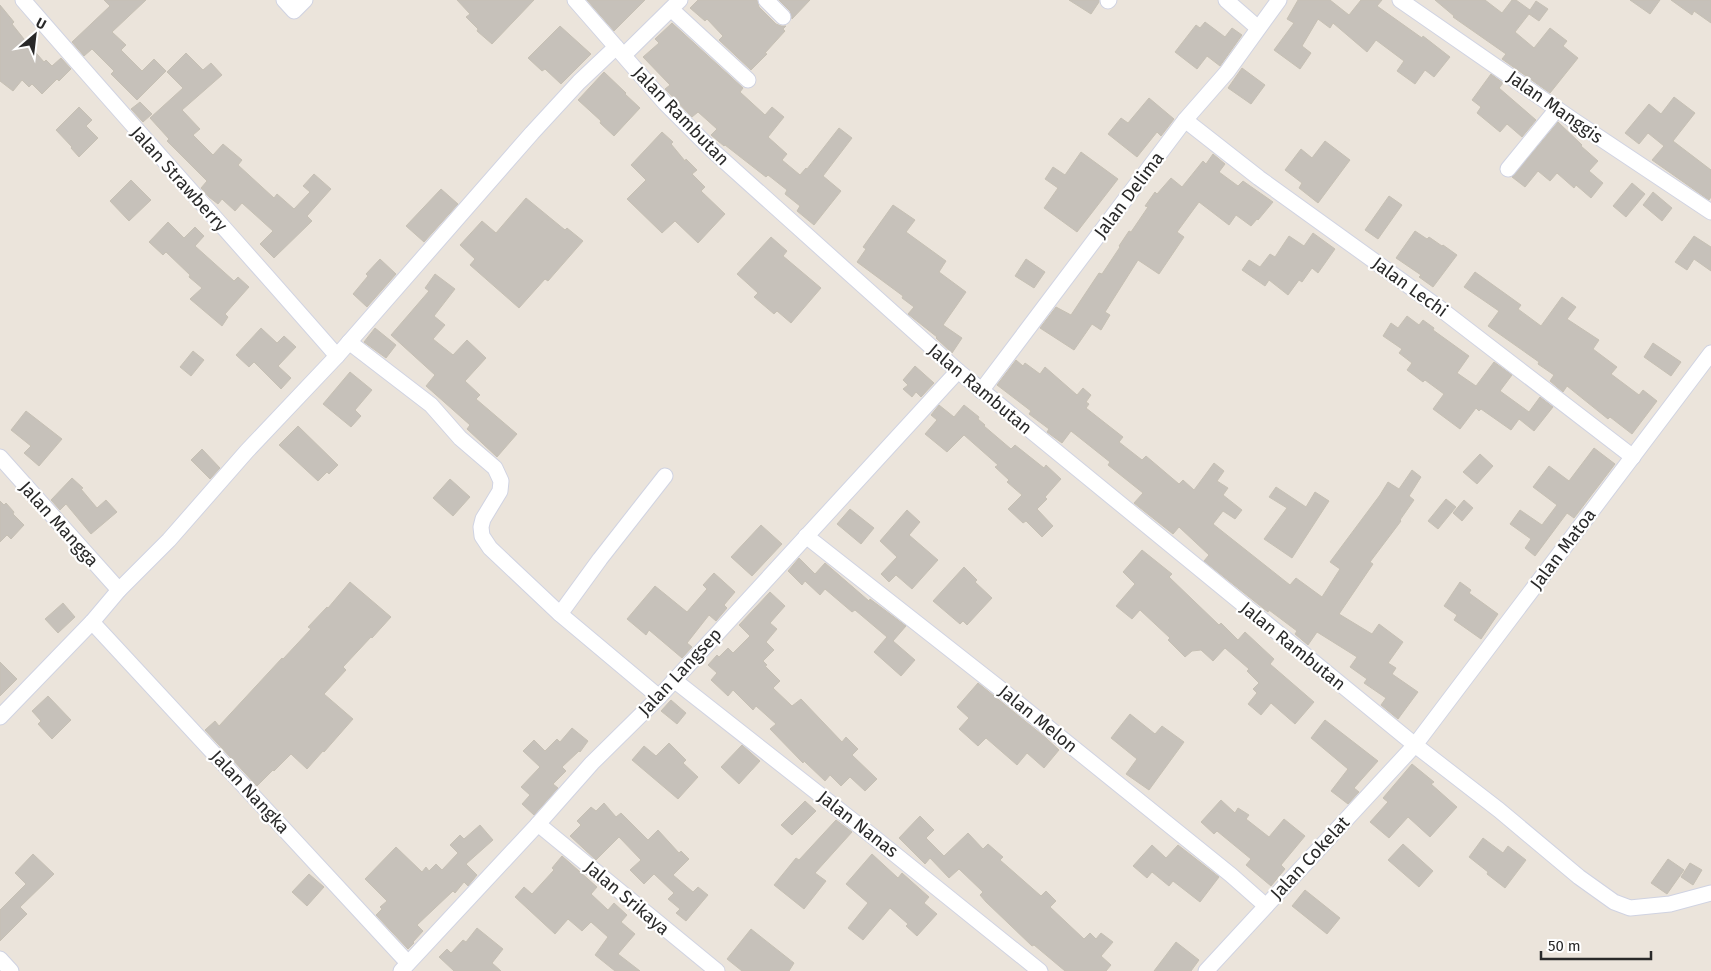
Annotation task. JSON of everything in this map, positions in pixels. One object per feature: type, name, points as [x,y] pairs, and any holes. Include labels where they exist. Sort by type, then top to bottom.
[{"type":"street","name":"Jalan Strawberry","points":[[23,0],[336,356]]},
{"type":"street","points":[[284,0],[294,10],[305,0]]},
{"type":"street","name":"Jalan Rambutan","points":[[575,0],[665,103],[712,150],[958,371],[1579,877],[1614,902],[1630,908],[1670,904],[1711,893]]},
{"type":"street","points":[[766,0],[783,17]]},
{"type":"street","points":[[1226,0],[1258,28]]},
{"type":"street","name":"Jalan Delima","points":[[981,391],[1185,120],[1227,72],[1279,0]]},
{"type":"street","name":"Jalan Manggis","points":[[1400,0],[1557,109],[1711,212]]},
{"type":"street","points":[[0,717],[92,622],[118,590],[169,540],[247,451],[349,342],[578,82],[620,51],[675,5],[748,80]]},
{"type":"street","points":[[1508,169],[1557,109]]},
{"type":"street","name":"Jalan Lechi","points":[[1185,120],[1259,178],[1438,307],[1633,457]]},
{"type":"street","points":[[349,342],[431,405],[460,438],[495,468],[501,481],[500,491],[483,519],[481,527],[482,536],[490,548],[560,614],[659,697]]},
{"type":"street","name":"Jalan Matoa","points":[[1415,745],[1711,353]]},
{"type":"street","name":"Jalan Langsep","points":[[404,967],[538,824],[592,763],[659,697],[958,371]]},
{"type":"street","name":"Jalan Mangga","points":[[0,457],[118,590]]},
{"type":"street","points":[[560,614],[665,476]]},
{"type":"street","name":"Jalan Melon","points":[[806,536],[1021,706],[1231,875],[1266,906]]},
{"type":"street","name":"Jalan Nangka","points":[[92,622],[404,967]]},
{"type":"street","name":"Jalan Nanas","points":[[674,680],[871,834],[1040,971]]},
{"type":"street","name":"Jalan Cokelat","points":[[1206,971],[1415,745]]},
{"type":"street","name":"Jalan Srikaya","points":[[538,824],[717,971]]},
{"type":"street","points":[[0,959],[11,971]]},
{"type":"building","points":[[104,0],[146,0],[112,32],[126,45],[121,50],[142,71],[154,59],[166,71],[137,100],[111,74],[114,71],[92,49],[84,56],[72,42],[110,6]]},
{"type":"building","points":[[457,0],[534,0],[492,44],[477,31],[478,29],[466,17],[470,14]]},
{"type":"building","points":[[587,0],[645,0],[614,31]]},
{"type":"building","points":[[698,0],[757,0],[759,7],[776,24],[786,26],[783,29],[785,31],[765,53],[767,54],[751,70],[719,40],[723,36],[707,19],[705,21],[690,8]]},
{"type":"building","points":[[779,0],[810,0],[792,19],[790,11]]},
{"type":"building","points":[[1069,0],[1099,0],[1099,2],[1091,14]]},
{"type":"building","points":[[1298,0],[1330,0],[1349,15],[1361,0],[1382,0],[1377,6],[1422,38],[1423,36],[1450,57],[1434,77],[1425,70],[1415,84],[1397,71],[1404,61],[1376,40],[1367,52],[1333,23],[1330,28],[1318,19],[1302,46],[1311,53],[1300,69],[1274,50],[1294,23],[1287,19]]},
{"type":"building","points":[[1435,0],[1485,0],[1502,13],[1512,0],[1516,0],[1530,10],[1536,1],[1548,9],[1539,21],[1529,14],[1515,32],[1534,48],[1550,28],[1567,41],[1563,46],[1578,58],[1550,93],[1502,59],[1506,54],[1453,17]]},
{"type":"building","points":[[1630,0],[1660,0],[1650,14]]},
{"type":"building","points":[[1671,0],[1711,0],[1711,23],[1694,11],[1692,15]]},
{"type":"building","points":[[0,5],[14,22],[12,24],[44,62],[46,60],[52,66],[61,58],[71,69],[59,81],[57,79],[42,94],[32,84],[29,87],[22,80],[13,91],[0,81]]},
{"type":"building","points":[[1205,22],[1225,37],[1232,28],[1242,35],[1220,66],[1207,56],[1197,69],[1175,52],[1196,25],[1200,28]]},
{"type":"building","points":[[672,23],[743,88],[740,92],[765,115],[772,107],[784,117],[768,137],[787,154],[782,160],[800,175],[807,169],[839,128],[852,138],[823,176],[841,191],[814,225],[797,211],[800,206],[785,194],[787,190],[724,146],[711,135],[717,129],[698,112],[692,117],[665,89],[670,85],[643,57],[659,43],[655,39]]},
{"type":"building","points":[[560,26],[591,54],[561,84],[545,69],[542,71],[528,58]]},
{"type":"building","points":[[186,53],[203,70],[211,63],[222,75],[182,110],[200,129],[193,135],[213,155],[223,144],[242,160],[238,165],[274,198],[277,194],[294,209],[310,192],[303,186],[314,174],[331,189],[307,216],[312,221],[274,258],[260,244],[273,231],[242,203],[235,211],[222,199],[218,204],[209,197],[201,188],[207,181],[167,141],[169,139],[150,118],[183,88],[167,72]]},
{"type":"building","points":[[1242,68],[1265,85],[1251,104],[1228,88]]},
{"type":"building","points":[[604,72],[640,108],[614,136],[578,100]]},
{"type":"building","points":[[1491,74],[1503,83],[1499,88],[1536,120],[1522,137],[1507,124],[1500,132],[1477,113],[1481,107],[1472,100]]},
{"type":"building","points":[[1674,97],[1695,113],[1673,141],[1711,170],[1711,197],[1709,200],[1652,160],[1664,146],[1648,133],[1639,144],[1625,133],[1649,104],[1661,114]]},
{"type":"building","points":[[1149,98],[1174,119],[1161,136],[1157,132],[1137,157],[1108,134],[1121,118],[1128,123]]},
{"type":"building","points":[[140,102],[152,114],[143,122],[131,109]]},
{"type":"building","points":[[79,107],[92,120],[86,126],[98,138],[79,157],[56,130]]},
{"type":"building","points":[[1558,122],[1598,161],[1589,171],[1603,183],[1591,198],[1576,185],[1574,188],[1557,173],[1550,181],[1538,171],[1525,187],[1512,177]]},
{"type":"building","points":[[662,132],[673,142],[671,144],[685,161],[686,159],[697,170],[692,174],[705,187],[701,191],[725,214],[698,243],[675,221],[662,233],[627,199],[646,180],[631,165]]},
{"type":"building","points":[[1325,141],[1350,160],[1318,203],[1299,188],[1302,183],[1285,170],[1301,149],[1312,158]]},
{"type":"building","points":[[1081,152],[1118,179],[1077,232],[1044,208],[1058,188],[1045,179],[1053,167],[1065,175]]},
{"type":"building","points":[[1213,154],[1225,164],[1219,172],[1238,186],[1243,181],[1273,202],[1258,220],[1251,226],[1236,215],[1229,225],[1199,202],[1177,232],[1184,237],[1159,274],[1138,260],[1105,312],[1110,315],[1101,330],[1092,324],[1074,350],[1040,328],[1056,307],[1071,315],[1099,273],[1102,274],[1129,231],[1131,232],[1148,207],[1145,206],[1155,192],[1157,194],[1171,178],[1182,187],[1203,161],[1206,164]]},
{"type":"building","points":[[131,180],[151,200],[129,221],[110,201]]},
{"type":"building","points":[[1632,183],[1645,194],[1626,217],[1613,206]]},
{"type":"building","points":[[441,189],[458,204],[424,242],[406,226]]},
{"type":"building","points":[[1653,192],[1672,208],[1662,221],[1643,205]]},
{"type":"building","points":[[1389,196],[1402,205],[1378,239],[1365,230]]},
{"type":"building","points":[[526,198],[565,230],[567,228],[583,241],[548,281],[545,279],[519,308],[470,265],[475,259],[460,245],[482,221],[496,233]]},
{"type":"building","points":[[893,205],[915,220],[906,232],[946,261],[939,272],[966,292],[943,325],[962,338],[952,353],[937,337],[908,314],[914,307],[902,298],[903,296],[857,262],[866,249],[863,247]]},
{"type":"building","points":[[168,222],[184,238],[195,227],[204,236],[195,246],[234,281],[238,277],[249,287],[225,314],[228,317],[222,326],[190,299],[202,288],[166,252],[163,255],[149,242]]},
{"type":"building","points":[[1415,231],[1427,239],[1429,237],[1443,245],[1457,255],[1433,287],[1419,277],[1421,275],[1396,258]]},
{"type":"building","points":[[1313,233],[1335,249],[1318,273],[1312,268],[1302,282],[1299,280],[1288,295],[1269,280],[1265,286],[1242,270],[1249,260],[1260,267],[1270,254],[1275,257],[1289,236],[1304,246]]},
{"type":"building","points":[[1694,236],[1711,247],[1711,271],[1694,259],[1687,270],[1675,262]]},
{"type":"building","points":[[771,237],[787,251],[783,256],[821,288],[791,323],[777,311],[774,314],[754,297],[758,293],[737,274]]},
{"type":"building","points":[[380,259],[396,274],[367,307],[353,294],[368,276],[366,274]]},
{"type":"building","points":[[1026,259],[1045,272],[1034,288],[1015,276]]},
{"type":"building","points":[[1475,272],[1521,305],[1518,309],[1541,326],[1562,297],[1576,307],[1567,319],[1599,340],[1593,349],[1617,367],[1611,374],[1639,395],[1643,390],[1657,401],[1632,434],[1610,417],[1608,419],[1567,386],[1563,392],[1550,381],[1554,375],[1488,326],[1499,311],[1464,287]]},
{"type":"building","points":[[435,274],[455,289],[434,316],[445,325],[433,339],[453,355],[467,340],[486,358],[465,381],[480,395],[476,399],[517,434],[497,457],[467,429],[470,425],[426,386],[435,375],[391,335],[429,291],[425,288]]},
{"type":"building","points":[[1407,316],[1419,325],[1423,320],[1434,328],[1433,330],[1469,356],[1457,373],[1476,386],[1494,362],[1512,375],[1500,391],[1529,412],[1540,397],[1553,407],[1534,431],[1519,419],[1511,430],[1481,409],[1479,411],[1476,408],[1460,429],[1433,409],[1444,394],[1407,370],[1412,363],[1399,353],[1402,349],[1383,336],[1391,323],[1398,328]]},
{"type":"building","points":[[261,328],[277,343],[284,336],[296,347],[278,366],[291,378],[281,389],[254,362],[249,367],[236,355]]},
{"type":"building","points":[[375,328],[396,345],[386,358],[364,342]]},
{"type":"building","points":[[1653,343],[1681,362],[1671,376],[1644,357]]},
{"type":"building","points":[[193,351],[204,360],[191,376],[180,367]]},
{"type":"building","points":[[1016,360],[1023,366],[1025,363],[1040,374],[1045,367],[1077,395],[1083,388],[1091,395],[1086,402],[1089,404],[1086,408],[1123,437],[1119,442],[1142,460],[1146,456],[1179,484],[1183,480],[1194,490],[1214,463],[1224,471],[1217,481],[1228,488],[1223,495],[1242,510],[1235,519],[1223,511],[1213,524],[1290,585],[1296,578],[1322,597],[1340,569],[1330,562],[1388,482],[1399,489],[1412,470],[1421,477],[1409,496],[1414,500],[1401,521],[1370,562],[1373,564],[1339,614],[1372,634],[1379,624],[1403,642],[1388,663],[1396,668],[1392,674],[1418,692],[1398,719],[1381,705],[1386,698],[1364,683],[1367,679],[1350,667],[1357,657],[1317,632],[1308,645],[1295,634],[1297,631],[1269,610],[1268,612],[1204,561],[1209,555],[1179,527],[1173,534],[1134,503],[1143,493],[1108,465],[1110,462],[1071,431],[1062,443],[1047,432],[1049,429],[1029,414],[1031,411],[997,385]]},
{"type":"building","points":[[915,366],[934,383],[921,397],[916,392],[912,397],[903,389],[908,385],[903,380]]},
{"type":"building","points":[[350,372],[372,390],[355,410],[361,416],[351,427],[323,404]]},
{"type":"building","points":[[939,405],[954,417],[964,405],[979,417],[978,419],[984,426],[1011,449],[1015,445],[1044,468],[1046,465],[1061,479],[1045,497],[1047,499],[1037,509],[1053,526],[1042,537],[1026,521],[1023,523],[1008,509],[1022,495],[1007,482],[1009,480],[995,467],[998,465],[964,435],[947,452],[925,434],[937,420],[931,415]]},
{"type":"building","points":[[26,411],[62,439],[39,466],[24,453],[31,446],[11,430]]},
{"type":"building","points":[[298,426],[338,465],[318,481],[279,445]]},
{"type":"building","points":[[1594,448],[1615,464],[1574,518],[1567,513],[1535,556],[1525,548],[1531,539],[1510,524],[1520,510],[1542,525],[1557,505],[1533,487],[1549,466],[1569,481]]},
{"type":"building","points":[[202,449],[220,468],[210,479],[191,460]]},
{"type":"building","points":[[1480,454],[1493,466],[1477,484],[1463,472]]},
{"type":"building","points":[[72,478],[83,488],[81,489],[97,508],[106,500],[117,512],[91,534],[66,504],[60,510],[51,500]]},
{"type":"building","points":[[450,479],[470,497],[453,516],[433,498]]},
{"type":"building","points":[[1276,487],[1306,507],[1315,492],[1329,501],[1292,558],[1264,539],[1287,508],[1269,497]]},
{"type":"building","points":[[1446,499],[1456,507],[1438,529],[1428,521]]},
{"type":"building","points":[[1464,500],[1473,508],[1462,521],[1453,513]]},
{"type":"building","points":[[0,501],[4,505],[6,503],[14,512],[13,514],[24,525],[11,539],[7,535],[0,542]]},
{"type":"building","points":[[850,509],[874,528],[861,544],[837,524]]},
{"type":"building","points":[[907,510],[920,522],[909,535],[938,560],[912,589],[896,575],[889,582],[881,574],[897,557],[880,541]]},
{"type":"building","points":[[761,525],[782,544],[752,576],[731,557]]},
{"type":"building","points":[[1142,550],[1172,574],[1169,577],[1219,625],[1221,623],[1238,640],[1245,632],[1274,659],[1270,664],[1314,702],[1295,724],[1271,703],[1261,715],[1248,704],[1257,693],[1253,689],[1259,683],[1247,671],[1249,669],[1225,648],[1213,661],[1201,650],[1192,651],[1185,657],[1168,640],[1170,638],[1140,610],[1132,619],[1116,606],[1135,584],[1123,572]]},
{"type":"building","points":[[799,558],[815,574],[825,563],[869,601],[870,599],[906,626],[893,641],[915,660],[901,676],[874,652],[887,637],[855,610],[852,612],[825,589],[820,595],[805,581],[802,585],[788,571]]},
{"type":"building","points":[[964,567],[977,580],[975,582],[992,598],[967,625],[963,621],[960,624],[933,601]]},
{"type":"building","points":[[714,573],[735,592],[724,605],[727,608],[716,621],[709,615],[687,643],[692,647],[682,658],[649,630],[646,635],[627,619],[655,586],[687,612],[707,589],[703,585]]},
{"type":"building","points":[[350,582],[391,617],[343,667],[346,670],[324,694],[353,719],[307,769],[291,754],[257,786],[205,730],[215,721],[219,726],[311,629],[308,627],[328,608]]},
{"type":"building","points":[[1460,582],[1471,590],[1469,593],[1498,614],[1481,639],[1454,620],[1457,615],[1444,606]]},
{"type":"building","points":[[770,592],[785,606],[770,623],[777,629],[766,642],[774,650],[763,661],[767,665],[765,666],[780,681],[773,688],[792,706],[801,699],[842,742],[846,737],[858,749],[852,755],[877,779],[865,791],[850,777],[841,786],[830,775],[825,781],[804,761],[803,763],[770,729],[776,724],[756,706],[753,710],[733,690],[728,696],[711,680],[717,673],[708,665],[717,655],[719,657],[728,648],[733,653],[750,636],[739,625]]},
{"type":"building","points":[[63,603],[75,617],[58,633],[45,619]]},
{"type":"building","points":[[0,662],[17,679],[0,696]]},
{"type":"building","points":[[978,683],[1059,750],[1044,768],[1027,753],[1017,765],[986,738],[978,746],[959,729],[969,718],[957,707]]},
{"type":"building","points":[[48,696],[71,720],[52,739],[38,724],[41,721],[32,711]]},
{"type":"building","points":[[671,700],[686,713],[677,724],[661,711]]},
{"type":"building","points":[[1130,714],[1155,734],[1162,726],[1184,742],[1149,790],[1126,774],[1137,759],[1111,738]]},
{"type":"building","points":[[1325,720],[1378,761],[1354,788],[1359,792],[1348,804],[1331,791],[1348,769],[1311,738]]},
{"type":"building","points":[[572,728],[588,741],[580,752],[562,767],[566,771],[553,784],[558,788],[534,815],[522,804],[530,795],[521,787],[540,767],[523,751],[534,740],[545,751],[557,739],[560,742]]},
{"type":"building","points":[[669,743],[686,760],[683,763],[698,777],[678,799],[632,760],[644,746],[656,756]]},
{"type":"building","points":[[742,745],[760,761],[739,784],[721,767]]},
{"type":"building","points":[[1412,764],[1434,782],[1431,784],[1457,807],[1430,837],[1408,817],[1389,838],[1370,822],[1388,802],[1383,798]]},
{"type":"building","points":[[1221,800],[1235,813],[1238,808],[1249,815],[1246,819],[1269,837],[1284,819],[1305,836],[1281,865],[1285,869],[1271,886],[1246,865],[1251,859],[1217,831],[1214,834],[1201,822]]},
{"type":"building","points":[[805,801],[816,811],[792,835],[781,825]]},
{"type":"building","points":[[604,803],[616,817],[621,813],[648,840],[658,830],[679,853],[681,851],[689,859],[673,875],[693,892],[698,887],[708,895],[686,921],[676,913],[680,909],[668,899],[674,893],[654,874],[644,884],[630,870],[641,860],[619,837],[596,860],[570,836],[581,825],[577,821],[591,807],[596,811]]},
{"type":"building","points":[[920,816],[934,830],[926,838],[944,856],[968,833],[983,849],[988,844],[1003,857],[1000,860],[1041,896],[1046,891],[1056,901],[1050,907],[1084,939],[1090,933],[1096,939],[1101,933],[1113,942],[1101,956],[1111,965],[1106,971],[1065,971],[1034,945],[1032,946],[986,902],[980,895],[983,892],[959,869],[949,878],[930,858],[925,864],[899,838]]},
{"type":"building","points":[[836,820],[852,832],[815,873],[826,881],[804,909],[774,885],[796,858],[799,860]]},
{"type":"building","points":[[480,825],[493,840],[466,864],[477,875],[468,886],[464,882],[455,893],[453,891],[417,925],[423,931],[408,949],[376,915],[382,909],[380,907],[387,901],[365,879],[396,847],[422,872],[426,867],[429,871],[436,864],[442,870],[458,853],[450,845],[460,835],[464,839]]},
{"type":"building","points":[[1483,838],[1503,853],[1508,846],[1526,860],[1505,888],[1469,857]]},
{"type":"building","points":[[1403,844],[1433,871],[1419,887],[1388,860]]},
{"type":"building","points":[[1152,845],[1166,858],[1178,845],[1219,877],[1200,902],[1173,881],[1169,886],[1152,872],[1147,878],[1133,866]]},
{"type":"building","points":[[33,854],[54,874],[20,907],[27,914],[0,941],[0,910],[26,884],[15,873]]},
{"type":"building","points":[[872,854],[898,878],[902,873],[929,897],[924,903],[937,914],[917,936],[906,926],[908,924],[890,908],[863,940],[848,928],[868,903],[846,884]]},
{"type":"building","points":[[562,856],[597,887],[591,894],[608,910],[614,903],[627,915],[621,922],[635,934],[618,954],[640,971],[615,971],[595,955],[608,937],[591,922],[582,931],[568,919],[555,934],[515,897],[524,887],[532,894],[554,870],[552,868]]},
{"type":"building","points":[[1668,859],[1684,870],[1667,894],[1651,883]]},
{"type":"building","points":[[1690,863],[1702,870],[1693,885],[1681,877]]},
{"type":"building","points":[[309,874],[324,887],[307,906],[292,892]]},
{"type":"building","points":[[1305,890],[1340,918],[1327,934],[1292,906]]},
{"type":"building","points":[[477,928],[503,949],[492,963],[501,971],[454,971],[439,957],[447,949],[451,953],[463,940],[466,942]]},
{"type":"building","points":[[751,929],[794,963],[789,971],[742,971],[727,959]]},
{"type":"building","points":[[1176,942],[1199,960],[1191,971],[1154,971]]}]
